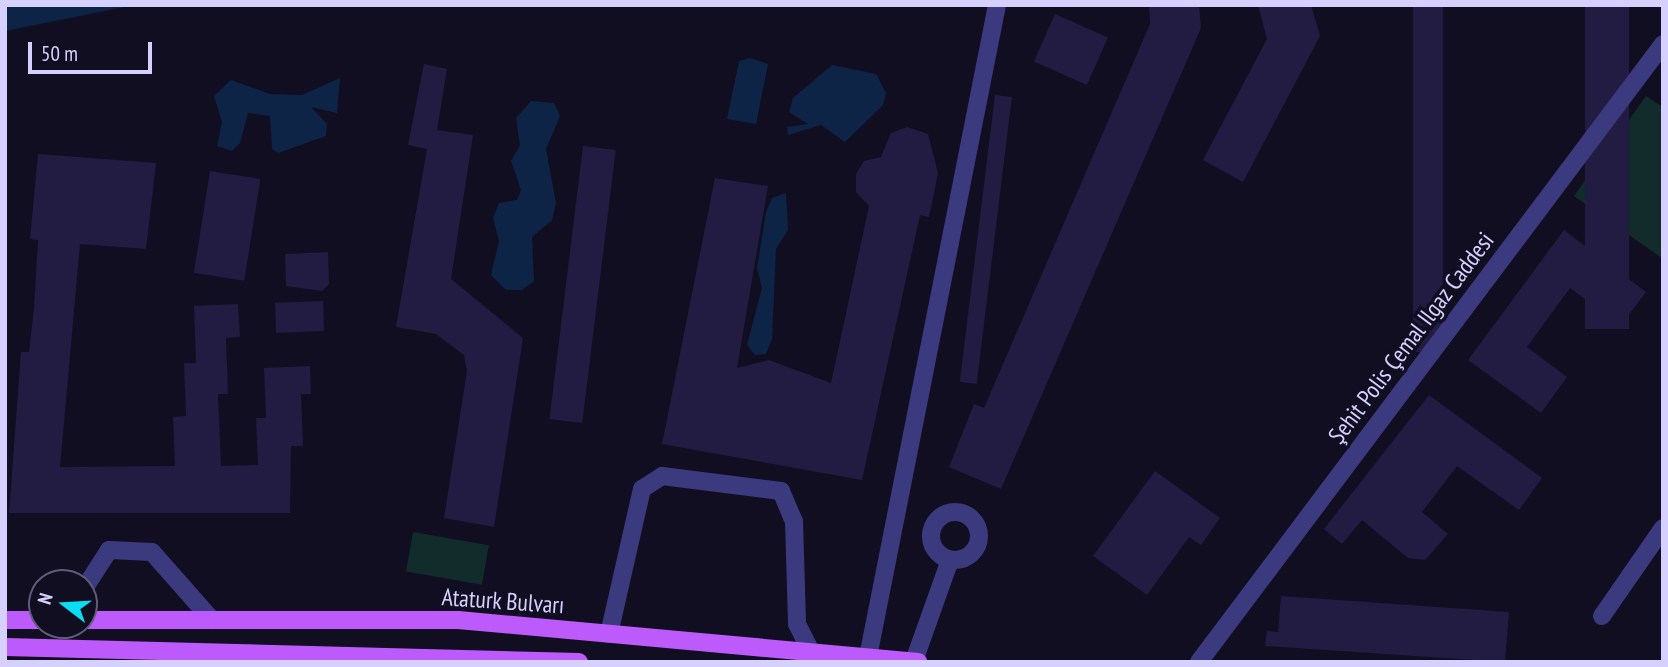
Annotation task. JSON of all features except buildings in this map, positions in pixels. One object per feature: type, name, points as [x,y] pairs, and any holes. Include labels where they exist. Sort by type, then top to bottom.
[{"type":"main road","points":[[5,620],[28,620]]},
{"type":"main road","name":"Ataturk Bulvarı","points":[[98,620],[458,620],[916,662]]},
{"type":"main road","points":[[5,647],[218,656],[579,662]]},
{"type":"street","points":[[867,657],[997,5]]},
{"type":"street","name":"Şehit Polis Çemal Ilgaz Caddesi","points":[[1199,662],[1663,44]]},
{"type":"street","points":[[609,634],[642,489],[662,476],[781,491],[794,521],[797,624],[811,652]]},
{"type":"street","points":[[1602,617],[1663,528]]},
{"type":"street","points":[[97,569],[109,550],[152,552],[212,620]]},
{"type":"street","points":[[916,662],[950,560]]},
{"type":"green space","points":[[1646,96],[1663,107],[1663,259],[1574,196]]},
{"type":"green space","points":[[413,532],[489,545],[482,585],[406,571]]},
{"type":"water","points":[[5,5],[134,5],[5,31]]},
{"type":"water","points":[[750,58],[768,64],[756,124],[727,119],[739,61]]},
{"type":"water","points":[[832,65],[876,74],[886,93],[883,105],[845,142],[821,125],[788,135],[787,127],[808,124],[789,112],[793,98]]},
{"type":"water","points":[[340,78],[337,113],[311,107],[327,124],[326,136],[278,153],[272,149],[270,116],[248,113],[240,143],[232,151],[217,146],[222,122],[214,96],[231,80],[270,94],[302,95]]},
{"type":"water","points":[[531,101],[554,103],[560,116],[546,149],[556,203],[552,220],[532,237],[534,281],[522,290],[506,290],[491,275],[499,241],[493,218],[499,203],[517,200],[521,190],[511,161],[520,145],[516,118]]},
{"type":"water","points":[[786,193],[788,230],[776,249],[772,339],[766,354],[755,355],[747,345],[762,288],[757,268],[766,212],[772,198]]}]
